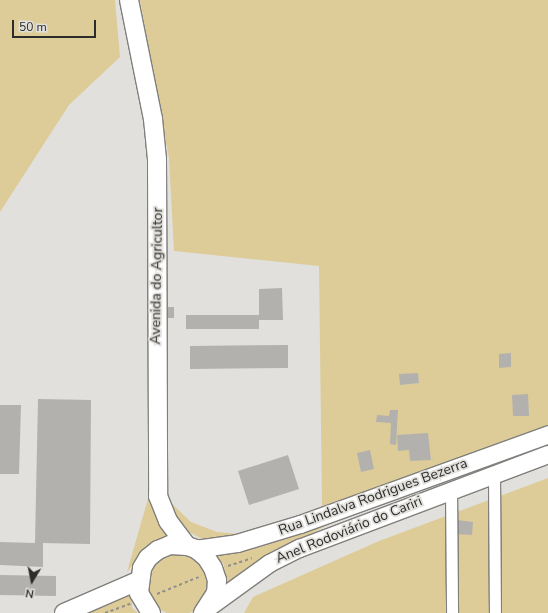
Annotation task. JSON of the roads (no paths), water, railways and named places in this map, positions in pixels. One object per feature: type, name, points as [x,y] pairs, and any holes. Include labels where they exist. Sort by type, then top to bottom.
[{"type":"highway","name":"Avenida do Agricultor","points":[[128,0],[149,96],[157,159],[158,496],[168,520],[191,547]]},
{"type":"highway","points":[[151,613],[139,593],[138,580],[142,568],[148,558],[158,550],[170,546],[191,547]]},
{"type":"highway","name":"Anel Rodoviário do Cariri","points":[[191,547],[206,557],[213,568],[217,580],[216,593],[207,609]]},
{"type":"highway","points":[[64,613],[138,580]]},
{"type":"main road","name":"Rua Lindalva Rodrigues Bezerra","points":[[191,547],[236,543],[300,524],[548,434]]},
{"type":"main road","name":"Rua Lindalva Rodrigues Bezerra","points":[[451,489],[494,475],[548,454]]},
{"type":"main road","name":"Anel Rodoviário do Cariri","points":[[207,609],[269,563],[299,548],[451,489]]},
{"type":"street","points":[[494,475],[495,613]]},
{"type":"street","name":"Rua Lindalva Rodrigues Bezerra","points":[[451,489],[452,613]]}]
